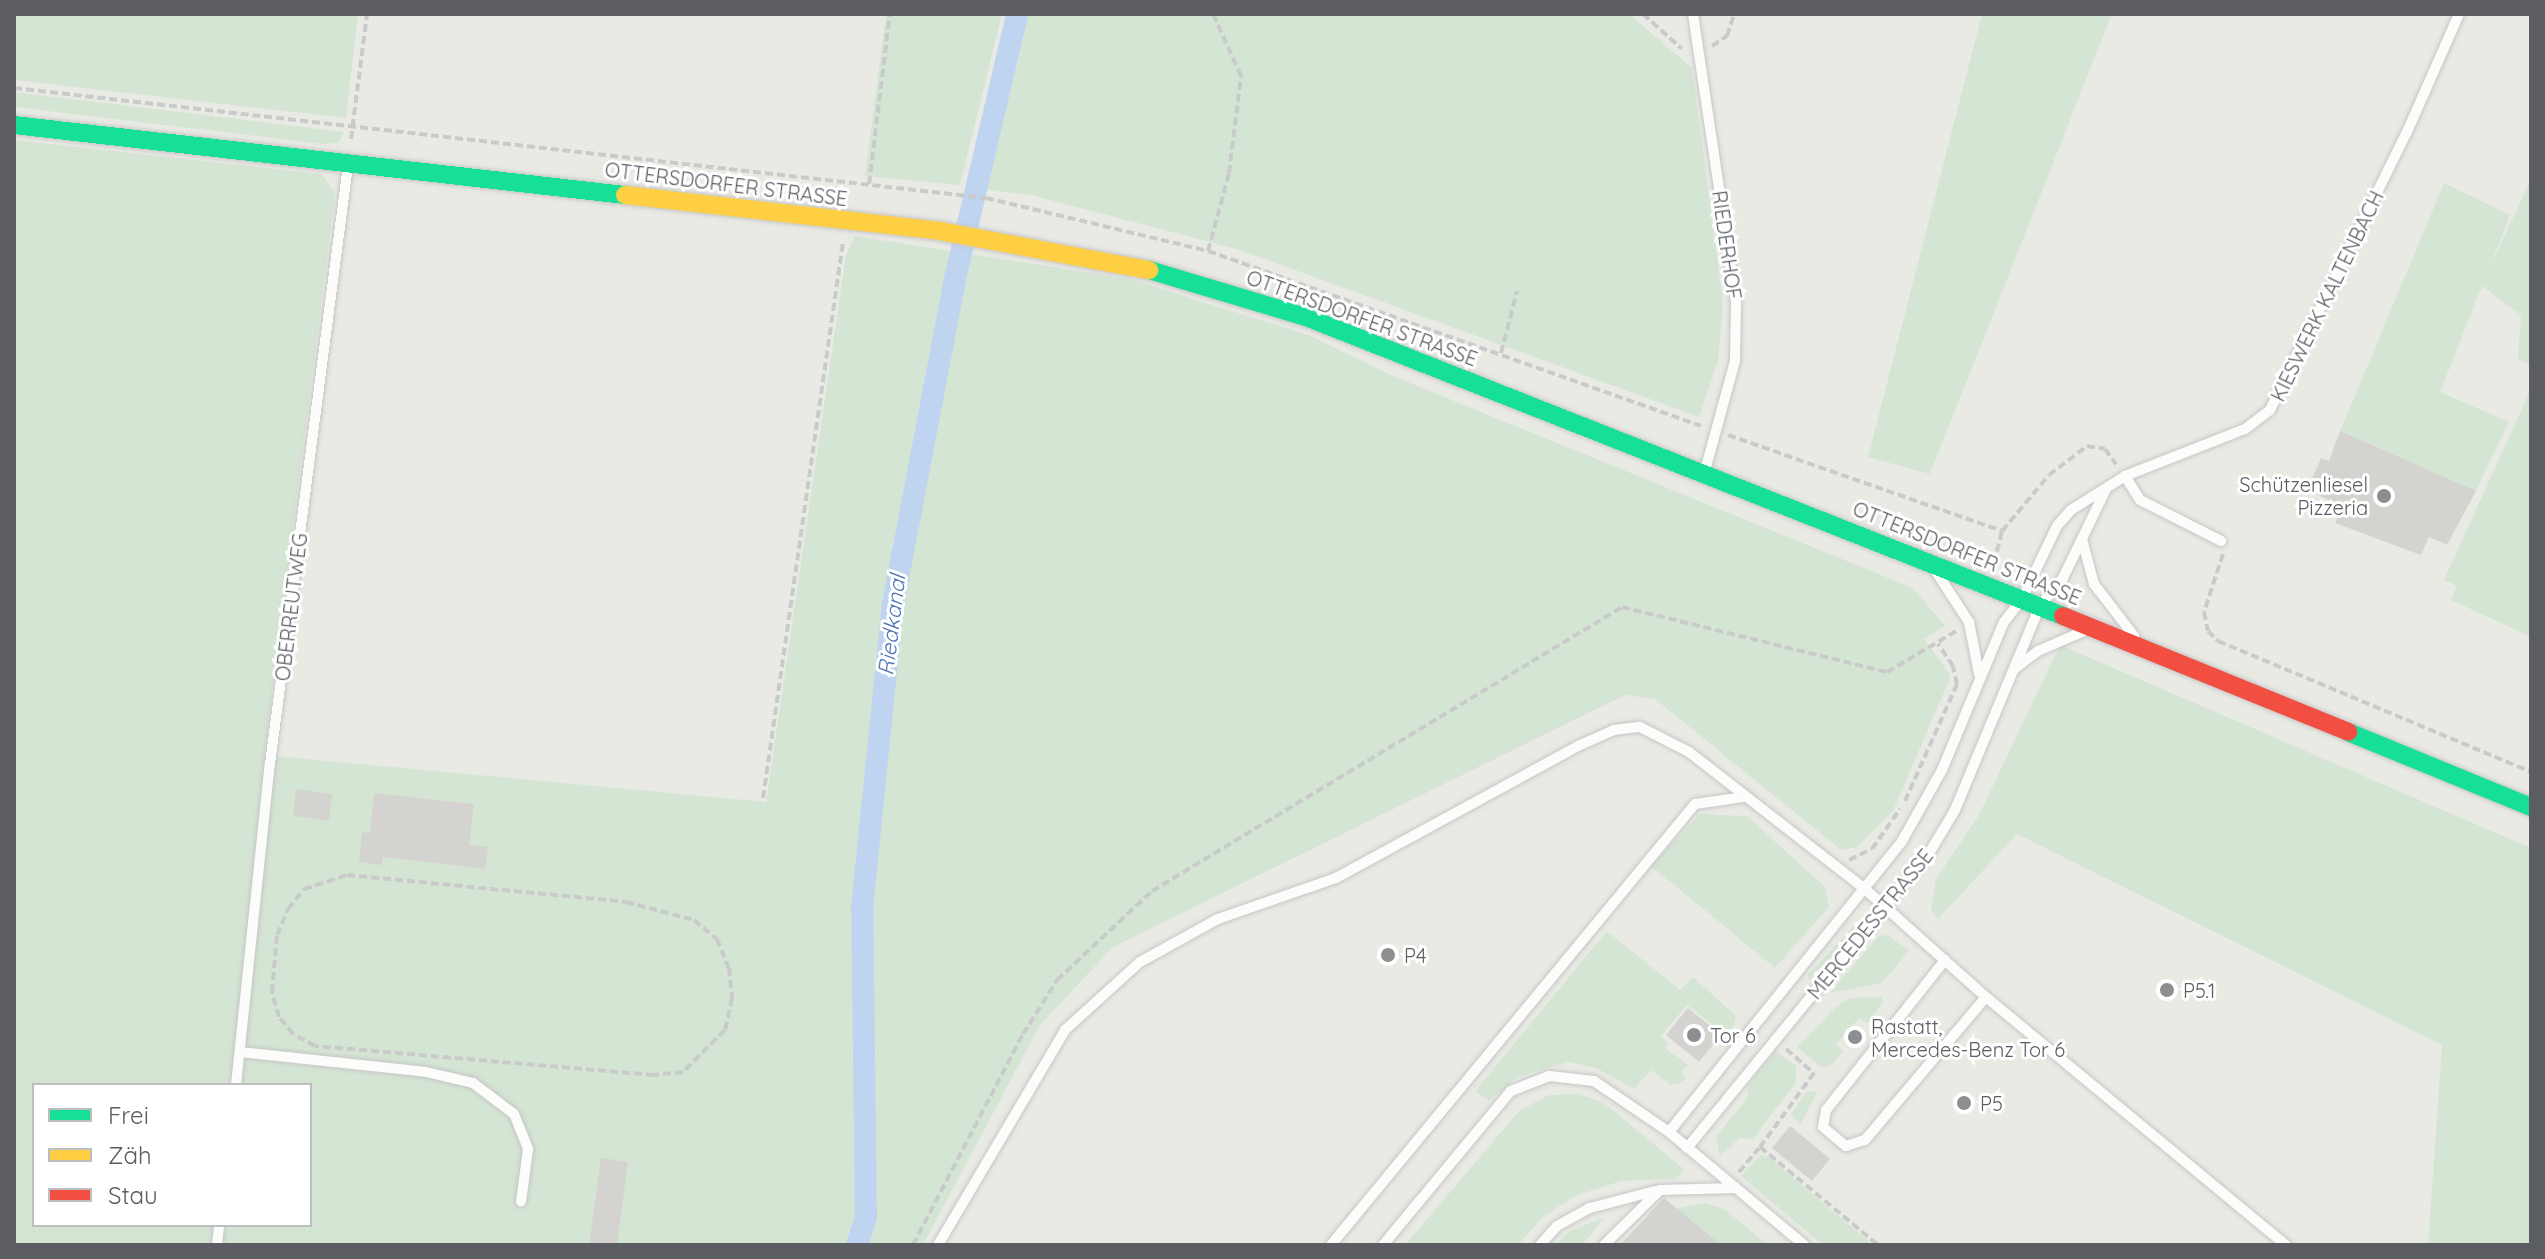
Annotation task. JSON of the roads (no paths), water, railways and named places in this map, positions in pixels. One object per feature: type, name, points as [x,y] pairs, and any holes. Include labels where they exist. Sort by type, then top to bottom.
[{"type":"street","name":"OTTERSDORFER STRASSE","points":[[14,125],[940,231],[1159,272],[1306,317],[1929,561],[2531,807]]},
{"type":"lane","name":"RIEDERHOF","points":[[1693,14],[1736,303],[1735,361],[1705,473]]},
{"type":"lane","name":"KIESWERK KALTENBACH","points":[[2022,599],[2057,526],[2071,510],[2125,476],[2245,429],[2270,410],[2407,132],[2459,14]]},
{"type":"lane","name":"OBERREUTWEG","points":[[236,1083],[270,764],[348,163]]},
{"type":"lane","points":[[2125,476],[2140,500],[2221,541]]},
{"type":"lane","name":"KIESWERK KALTENBACH","points":[[2040,606],[2063,578],[2106,489]]},
{"type":"lane","points":[[2082,538],[2094,584],[2143,647]]},
{"type":"lane","points":[[1929,561],[1969,622],[1979,680]]},
{"type":"lane","name":"MERCEDESSTRASSE","points":[[1669,1132],[1865,889],[1923,809],[2004,622],[2022,599]]},
{"type":"lane","name":"MERCEDESSTRASSE","points":[[1687,1148],[1774,1039],[1887,909],[1955,810],[2040,606]]},
{"type":"lane","points":[[2013,670],[2038,651],[2093,628]]},
{"type":"lane","points":[[938,1245],[1065,1030],[1140,962],[1181,937],[1336,878],[1614,730],[1640,727],[1664,735],[1865,889],[1986,997],[2286,1245]]},
{"type":"lane","points":[[1331,1245],[1695,804],[1744,797]]},
{"type":"lane","points":[[1945,960],[1826,1110],[1823,1127],[1846,1146],[1865,1140],[1986,997]]},
{"type":"lane","points":[[240,1052],[426,1072],[473,1083],[514,1114],[528,1149],[521,1202]]},
{"type":"lane","points":[[1383,1245],[1511,1091],[1549,1076],[1594,1081],[1669,1132],[1804,1245]]},
{"type":"lane","points":[[1540,1245],[1557,1226],[1590,1208],[1660,1190],[1736,1188]]},
{"type":"lane","points":[[1604,1245],[1660,1190]]},
{"type":"waterway","name":"Riedkanal","points":[[857,1245],[866,1217],[862,908],[893,604],[955,279],[1017,14]]},
{"type":"place","name":"Schützenliesel Pizzeria","points":[[2384,496]]},
{"type":"place","name":"P4","points":[[1388,955]]},
{"type":"place","name":"P5.1","points":[[2167,990]]},
{"type":"place","name":"Tor 6","points":[[1694,1035]]},
{"type":"place","name":"Rastatt, Mercedes-Benz Tor 6","points":[[1855,1037]]},
{"type":"place","name":"P5","points":[[1964,1103]]}]
